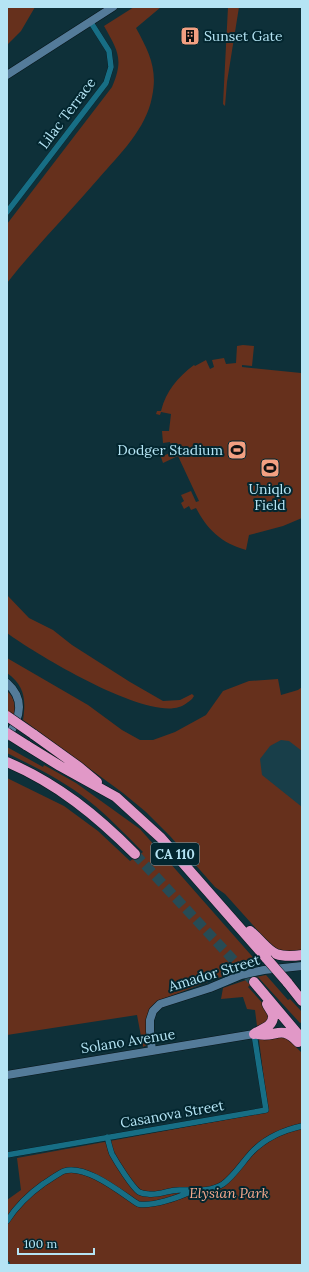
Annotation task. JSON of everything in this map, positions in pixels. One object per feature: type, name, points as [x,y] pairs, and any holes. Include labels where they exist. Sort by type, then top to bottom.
[{"type":"highway","points":[[7,716],[79,766],[116,797]]},
{"type":"highway","name":"CA 110","points":[[7,733],[60,766],[116,797],[161,838],[302,1001]]},
{"type":"highway","name":"CA 110","points":[[7,762],[38,776],[82,805],[109,828],[135,854]]},
{"type":"highway","points":[[7,770],[82,805]]},
{"type":"highway","points":[[229,915],[275,954],[290,956],[302,955]]},
{"type":"highway","points":[[254,982],[264,992],[302,1039]]},
{"type":"highway","points":[[254,1034],[270,1025],[272,1020],[273,1014],[268,1006],[264,992]]},
{"type":"highway","points":[[254,1034],[261,1035],[284,1032],[302,1044]]},
{"type":"main road","points":[[7,75],[113,7]]},
{"type":"main road","points":[[7,683],[15,691],[20,709],[16,725],[7,737]]},
{"type":"main road","name":"Amador Street","points":[[152,1051],[150,1020],[153,1011],[160,1004],[210,988],[241,975],[264,970],[302,966]]},
{"type":"main road","name":"Solano Avenue","points":[[7,1075],[254,1034]]},
{"type":"street","name":"Lilac Terrace","points":[[7,212],[106,83],[111,67],[109,51],[90,21]]},
{"type":"street","name":"Casanova Street","points":[[7,1155],[266,1110],[254,1034]]},
{"type":"street","points":[[107,1137],[112,1155],[130,1180],[140,1192],[155,1195],[178,1190],[213,1189],[229,1180],[253,1151],[262,1143],[284,1131],[302,1126]]},
{"type":"street","points":[[7,1221],[25,1199],[39,1187],[64,1171],[75,1170],[88,1174],[138,1204],[144,1206],[182,1196],[193,1190]]},
{"type":"shaded area","points":[[302,725],[302,831],[225,771]]},
{"type":"green space","points":[[7,7],[35,7],[21,31],[7,45]]},
{"type":"green space","points":[[134,7],[161,7],[136,28],[151,61],[154,78],[152,97],[144,120],[123,150],[7,283],[7,224],[112,87],[118,69],[118,55],[104,26]]},
{"type":"green space","points":[[228,7],[239,7],[227,82],[225,106],[223,104]]},
{"type":"green space","name":"Dodger Stadium","points":[[237,346],[254,346],[252,366],[242,365],[242,367],[301,373],[302,368],[302,518],[283,526],[249,535],[246,550],[222,539],[210,529],[196,508],[191,510],[189,506],[184,509],[181,503],[184,501],[181,495],[191,491],[196,502],[199,501],[178,456],[163,463],[161,457],[172,452],[170,442],[163,443],[162,431],[169,431],[171,414],[161,412],[160,415],[156,414],[157,411],[161,411],[166,397],[173,385],[194,365],[195,366],[206,360],[210,369],[214,367],[212,360],[224,358],[226,364],[236,363]]},
{"type":"green space","points":[[7,595],[29,618],[53,630],[72,645],[163,701],[180,700],[192,694],[194,696],[186,704],[179,707],[163,708],[142,704],[117,695],[65,669],[7,633]]},
{"type":"green space","points":[[7,658],[88,705],[122,730],[140,740],[153,740],[175,732],[206,715],[223,691],[249,681],[278,679],[281,695],[298,690],[302,687],[302,751],[289,741],[281,740],[270,746],[260,759],[262,775],[302,807],[302,954],[278,953],[225,894],[215,887],[170,836],[146,812],[123,793],[23,720],[23,694],[18,683],[7,673]]},
{"type":"green space","points":[[7,691],[13,699],[15,716],[7,711]]},
{"type":"green space","points":[[7,747],[76,783],[140,829],[258,963],[160,1000],[149,1014],[149,1044],[143,1047],[137,1015],[7,1035],[7,778],[64,806],[98,831],[130,861],[143,852],[110,819],[89,801],[39,769],[7,753]]},
{"type":"green space","points":[[266,975],[288,1000],[290,999],[302,1012],[302,1022],[300,1023],[258,977],[248,987],[267,1008],[270,1020],[257,1026],[255,1010],[247,1009],[243,997],[221,999],[223,988],[252,978]]},
{"type":"green space","name":"Elysian Park","points":[[282,1036],[288,1039],[302,1053],[302,1265],[7,1265],[7,1200],[21,1190],[17,1158],[268,1112],[259,1040]]},
{"type":"tunnel","points":[[135,854],[252,980]]},
{"type":"place","name":"Sunset Gate","points":[[190,36]]},
{"type":"place","name":"Dodger Stadium","points":[[237,450]]},
{"type":"place","name":"Uniqlo Field","points":[[270,468]]}]
